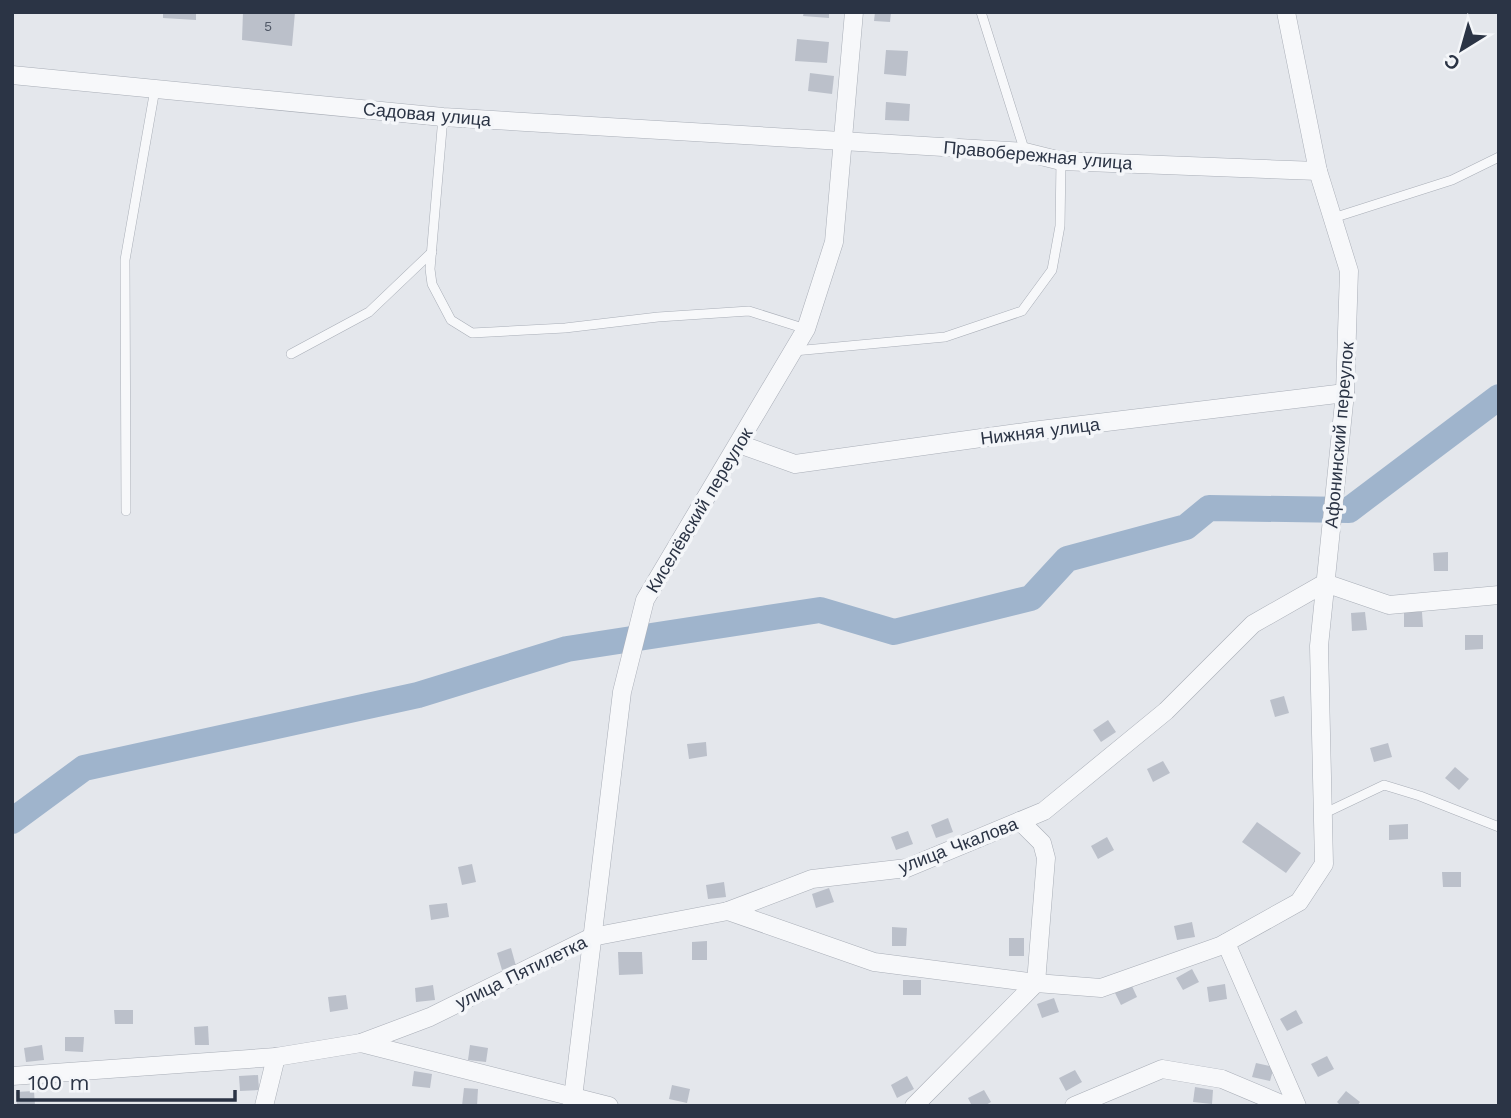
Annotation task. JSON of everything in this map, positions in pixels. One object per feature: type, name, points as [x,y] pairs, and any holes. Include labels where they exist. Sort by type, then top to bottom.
[{"type":"street","name":"Киселёвский переулок","points":[[572,1101],[622,692],[645,600],[806,329],[834,242],[854,12]]},
{"type":"street","name":"Афонинский переулок","points":[[1226,943],[1299,902],[1324,864],[1319,646],[1345,393],[1349,271],[1318,171],[1286,12]]},
{"type":"street","name":"Садовая улица","points":[[12,75],[443,117],[843,141]]},
{"type":"street","name":"Правобережная улица","points":[[843,141],[1025,152],[1061,161],[1318,171]]},
{"type":"street","name":"Нижняя улица","points":[[739,444],[795,464],[1032,431],[1345,393]]},
{"type":"street","points":[[1325,583],[1389,605],[1499,595]]},
{"type":"street","name":"улица Чкалова","points":[[728,911],[812,879],[907,868],[1044,811],[1166,711],[1253,624],[1325,583]]},
{"type":"street","points":[[914,1106],[1036,983],[1046,858],[1042,843],[1020,821]]},
{"type":"street","points":[[728,911],[874,962],[1036,983],[1101,988],[1226,943],[1297,1106]]},
{"type":"street","name":"улица Пятилетка","points":[[12,1076],[276,1057],[362,1043],[430,1017],[592,937],[728,911]]},
{"type":"street","name":"улица Пятилетка","points":[[362,1043],[572,1101],[609,1106]]},
{"type":"street","points":[[264,1106],[276,1057]]},
{"type":"street","points":[[1074,1106],[1162,1069],[1222,1079],[1286,1106]]},
{"type":"lane","points":[[981,12],[1025,152]]},
{"type":"lane","points":[[126,511],[125,260],[155,89]]},
{"type":"lane","points":[[443,117],[432,252],[432,284],[451,320],[472,333],[565,328],[658,317],[750,311],[806,329]]},
{"type":"lane","points":[[1332,218],[1452,180],[1499,157]]},
{"type":"lane","points":[[793,351],[945,337],[1022,311],[1052,270],[1060,226],[1061,161]]},
{"type":"lane","points":[[291,354],[369,312],[432,252]]},
{"type":"lane","points":[[1323,814],[1384,785],[1499,827]]},
{"type":"building","points":[[163,12],[196,12],[196,20],[163,18]]},
{"type":"building","points":[[243,12],[295,12],[292,46],[242,40]]},
{"type":"building","points":[[804,12],[829,12],[829,18],[803,16]]},
{"type":"building","points":[[875,12],[891,12],[890,22],[874,21]]},
{"type":"building","points":[[797,39],[829,42],[827,63],[795,61]]},
{"type":"building","points":[[886,50],[908,51],[906,76],[884,74]]},
{"type":"building","points":[[810,73],[834,76],[832,94],[808,91]]},
{"type":"building","points":[[886,102],[910,104],[909,121],[885,120]]},
{"type":"building","points":[[1448,552],[1448,571],[1434,571],[1433,553]]},
{"type":"building","points":[[1365,612],[1367,630],[1352,631],[1351,613]]},
{"type":"building","points":[[1404,612],[1422,612],[1423,627],[1404,627]]},
{"type":"building","points":[[1465,635],[1483,635],[1483,649],[1465,650]]},
{"type":"building","points":[[1284,696],[1289,713],[1275,717],[1270,700]]},
{"type":"building","points":[[1108,720],[1116,732],[1101,742],[1093,730]]},
{"type":"building","points":[[706,742],[707,756],[689,759],[687,744]]},
{"type":"building","points":[[1388,743],[1392,757],[1374,762],[1370,748]]},
{"type":"building","points":[[1163,761],[1170,773],[1153,782],[1147,769]]},
{"type":"building","points":[[1455,767],[1469,779],[1459,790],[1445,778]]},
{"type":"building","points":[[948,818],[953,832],[936,838],[931,825]]},
{"type":"building","points":[[1257,822],[1301,853],[1286,873],[1242,842]]},
{"type":"building","points":[[1408,824],[1408,839],[1389,840],[1389,825]]},
{"type":"building","points":[[908,831],[913,844],[896,850],[891,837]]},
{"type":"building","points":[[1107,837],[1114,850],[1098,859],[1091,846]]},
{"type":"building","points":[[472,864],[476,882],[462,885],[458,867]]},
{"type":"building","points":[[1442,872],[1461,872],[1461,887],[1443,887]]},
{"type":"building","points":[[724,882],[726,897],[708,899],[706,885]]},
{"type":"building","points":[[829,888],[834,902],[816,908],[812,894]]},
{"type":"building","points":[[447,903],[449,917],[431,920],[429,905]]},
{"type":"building","points":[[1192,922],[1195,937],[1177,940],[1174,926]]},
{"type":"building","points":[[892,927],[907,928],[906,946],[892,946]]},
{"type":"building","points":[[1009,938],[1024,938],[1024,956],[1009,956]]},
{"type":"building","points":[[707,941],[707,960],[692,960],[692,942]]},
{"type":"building","points":[[511,948],[516,966],[502,970],[497,953]]},
{"type":"building","points":[[618,952],[642,952],[643,974],[619,975]]},
{"type":"building","points":[[1192,969],[1199,982],[1183,990],[1176,978]]},
{"type":"building","points":[[903,980],[921,980],[921,995],[903,995]]},
{"type":"building","points":[[1131,984],[1137,997],[1121,1005],[1115,993]]},
{"type":"building","points":[[1225,984],[1227,999],[1209,1002],[1207,987]]},
{"type":"building","points":[[433,985],[435,1000],[416,1002],[415,988]]},
{"type":"building","points":[[346,995],[348,1009],[330,1012],[328,997]]},
{"type":"building","points":[[1054,998],[1059,1012],[1042,1018],[1037,1004]]},
{"type":"building","points":[[114,1010],[133,1010],[133,1024],[115,1024]]},
{"type":"building","points":[[1296,1010],[1303,1023],[1287,1031],[1280,1019]]},
{"type":"building","points":[[208,1026],[209,1045],[195,1045],[194,1027]]},
{"type":"building","points":[[65,1037],[84,1037],[83,1052],[65,1051]]},
{"type":"building","points":[[42,1045],[44,1060],[26,1062],[24,1048]]},
{"type":"building","points":[[470,1045],[488,1048],[486,1062],[468,1060]]},
{"type":"building","points":[[1327,1056],[1334,1069],[1318,1077],[1311,1064]]},
{"type":"building","points":[[1256,1063],[1274,1067],[1270,1081],[1252,1077]]},
{"type":"building","points":[[1075,1070],[1082,1082],[1066,1091],[1059,1078]]},
{"type":"building","points":[[414,1071],[432,1074],[430,1088],[412,1086]]},
{"type":"building","points":[[258,1075],[259,1090],[240,1091],[239,1076]]},
{"type":"building","points":[[907,1076],[914,1089],[897,1098],[891,1085]]},
{"type":"building","points":[[672,1085],[690,1089],[687,1103],[669,1099]]},
{"type":"building","points":[[1195,1087],[1213,1090],[1212,1104],[1193,1102]]},
{"type":"building","points":[[464,1088],[478,1089],[477,1106],[462,1106]]},
{"type":"building","points":[[984,1090],[991,1102],[984,1106],[972,1106],[968,1098]]},
{"type":"building","points":[[34,1091],[35,1106],[17,1106],[16,1092]]},
{"type":"building","points":[[1346,1091],[1360,1102],[1357,1106],[1341,1106],[1337,1102]]},
{"type":"waterway","points":[[12,821],[84,768],[418,695],[567,649],[820,610],[894,632],[1031,598],[1067,559],[1186,527],[1209,508],[1349,510],[1499,397]]}]
